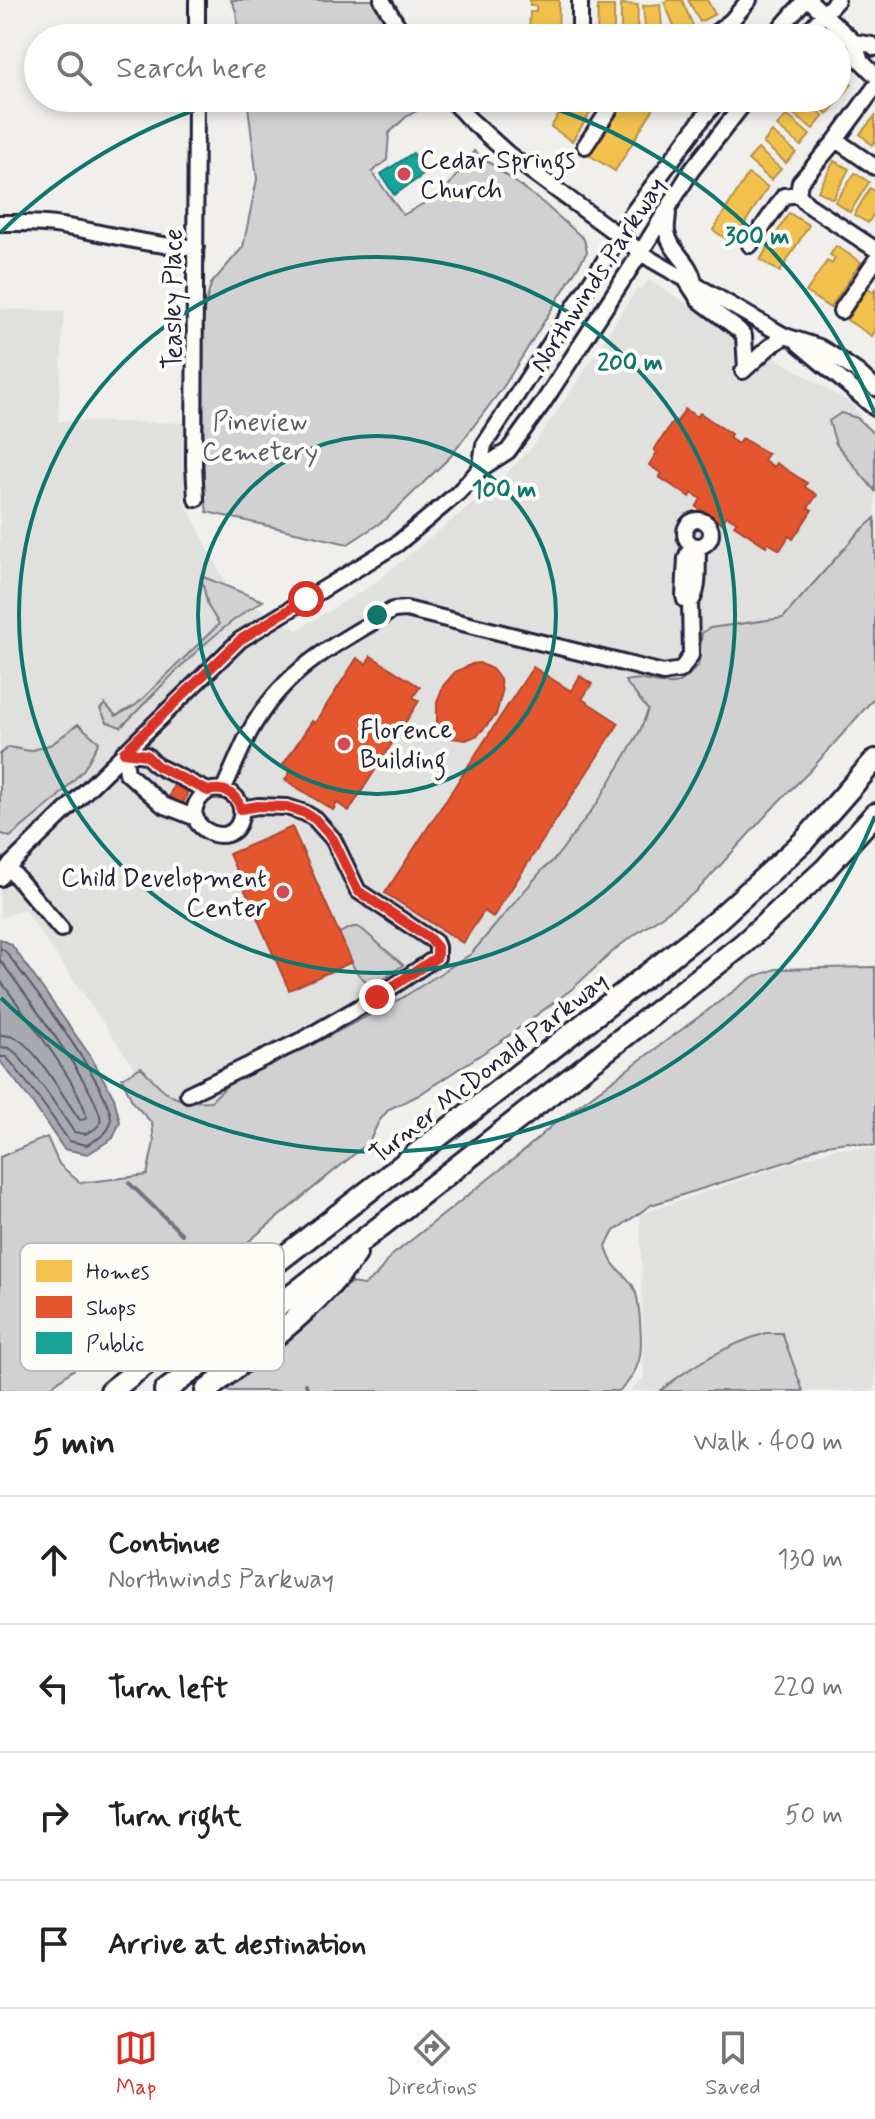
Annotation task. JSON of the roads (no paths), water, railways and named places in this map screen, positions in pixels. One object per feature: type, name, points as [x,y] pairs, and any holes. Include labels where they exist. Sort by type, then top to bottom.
[{"type":"highway","name":"Turner McDonald Parkway","points":[[284,1257],[715,922],[804,841],[875,760]]},
{"type":"highway","points":[[284,1300],[743,944],[825,869],[875,814]]},
{"type":"highway","points":[[284,1327],[342,1273],[371,1233]]},
{"type":"highway","name":"Turner McDonald Parkway","points":[[111,1391],[137,1371]]},
{"type":"highway","points":[[165,1391],[191,1371]]},
{"type":"highway","points":[[206,1391],[230,1371]]},
{"type":"street","points":[[197,0],[197,24]]},
{"type":"street","points":[[382,0],[397,24]]},
{"type":"street","points":[[580,0],[580,24]]},
{"type":"street","points":[[727,24],[749,0]]},
{"type":"street","points":[[785,24],[807,0],[836,24]]},
{"type":"street","points":[[815,24],[837,0]]},
{"type":"street","points":[[851,39],[861,61],[875,75]]},
{"type":"street","points":[[854,42],[875,48]]},
{"type":"street","points":[[798,194],[800,182],[875,87]]},
{"type":"street","name":"Teasley Place","points":[[196,112],[196,499]]},
{"type":"street","points":[[463,112],[508,154],[652,260],[790,339],[875,408]]},
{"type":"street","points":[[585,146],[608,112]]},
{"type":"street","name":"Northwinds Parkway","points":[[480,469],[484,445],[629,218],[709,112]]},
{"type":"street","name":"Northwinds Parkway","points":[[3,872],[240,640],[397,544],[458,493],[480,469],[508,451],[543,403],[691,171],[737,112]]},
{"type":"street","points":[[836,140],[875,167]]},
{"type":"street","points":[[750,245],[784,196],[798,194]]},
{"type":"street","points":[[798,194],[807,204],[875,249]]},
{"type":"street","points":[[668,208],[667,232],[677,252],[691,268],[690,281],[699,300],[744,336],[744,369],[768,348],[790,339],[819,347],[859,373],[875,388]]},
{"type":"street","points":[[0,223],[59,225],[172,247],[196,247]]},
{"type":"street","points":[[841,311],[875,261]]},
{"type":"street","points":[[223,790],[258,719],[291,676],[321,652],[393,610],[406,609],[663,673],[681,670],[691,655],[690,603],[695,596],[698,554],[694,548]]},
{"type":"street","points":[[196,818],[163,805],[127,773],[124,752],[146,755],[157,766],[208,791],[223,790],[236,798],[241,809],[240,820],[236,827],[223,835],[209,833],[196,818],[197,802],[208,791]]},
{"type":"street","points":[[188,1094],[304,1039],[377,997],[437,957],[438,953],[435,942],[358,891],[333,839],[315,819],[287,807],[241,809]]},
{"type":"street","points":[[3,872],[61,929]]},
{"type":"water","points":[[0,939],[11,944],[91,1057],[114,1098],[120,1122],[113,1138],[88,1154],[64,1149],[0,1061]]},
{"type":"waterway","points":[[129,1183],[182,1234]]},
{"type":"waterway","points":[[306,1384],[308,1391]]},
{"type":"place","name":"Cedar Springs Church","points":[[404,174]]},
{"type":"place","name":"Florence Building","points":[[344,744]]},
{"type":"place","name":"Child Development Center","points":[[283,892]]},
{"type":"park label","name":"Pineview Cemetery","points":[[260,436]]}]
